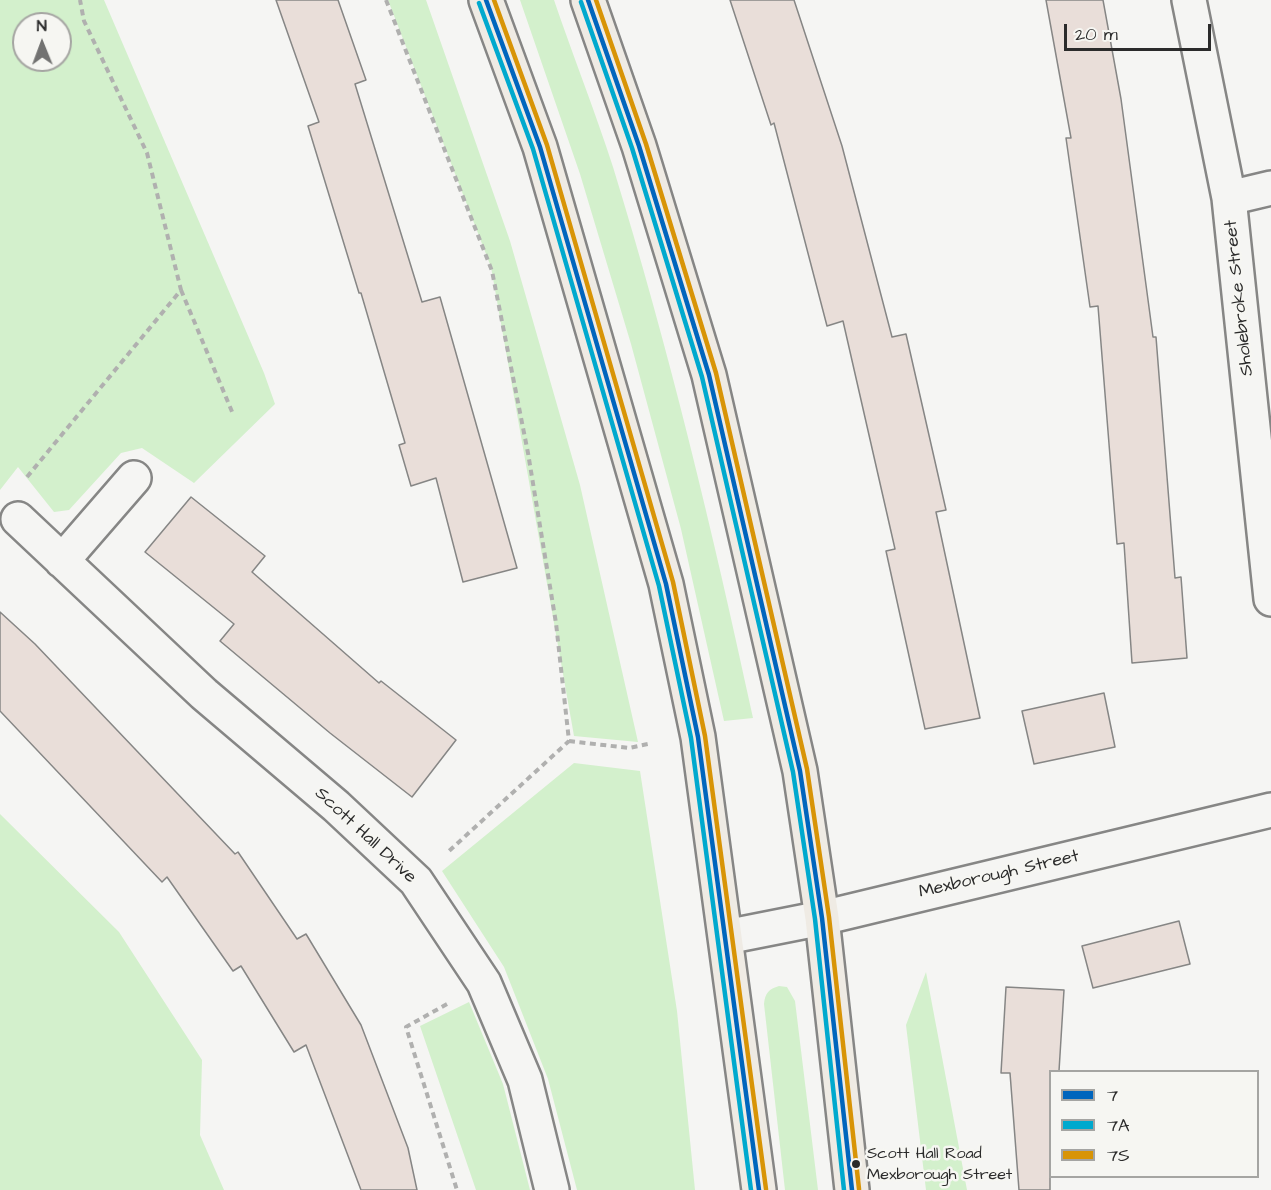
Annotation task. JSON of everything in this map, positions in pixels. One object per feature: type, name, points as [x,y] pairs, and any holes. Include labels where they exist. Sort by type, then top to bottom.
[{"type":"highway","points":[[486,0],[540,147],[666,584],[698,737],[759,1190]]},
{"type":"highway","points":[[588,0],[639,146],[709,375],[800,771],[822,918],[852,1190]]},
{"type":"street","name":"Sholebroke Street","points":[[1189,0],[1229,198],[1271,598]]},
{"type":"street","points":[[1229,198],[1271,188]]},
{"type":"street","points":[[62,561],[134,478]]},
{"type":"street","name":"Scott Hall Drive","points":[[18,519],[204,694],[336,806],[416,881],[484,983],[525,1080],[552,1190]]},
{"type":"street","name":"Mexborough Street","points":[[726,937],[822,918],[1271,810]]},
{"type":"path","points":[[80,0],[84,21],[147,153],[181,290],[233,414]]},
{"type":"path","points":[[387,0],[492,271],[528,453],[556,623],[569,741]]},
{"type":"path","points":[[19,487],[181,290]]},
{"type":"path","points":[[416,881],[569,741],[629,748],[648,744]]},
{"type":"path","points":[[458,1190],[406,1027],[484,983]]},
{"type":"green space","points":[[0,0],[104,0],[264,373],[275,404],[194,483],[142,448],[121,453],[69,510],[54,512],[18,467],[0,490]]},
{"type":"green space","points":[[388,0],[426,0],[510,241],[580,485],[638,742],[574,736],[491,267]]},
{"type":"green space","points":[[520,0],[554,0],[613,167],[653,304],[689,441],[753,718],[724,721],[681,529],[631,344],[580,174]]},
{"type":"green space","points":[[574,763],[640,771],[677,1011],[695,1190],[577,1190],[548,1079],[504,967],[442,871]]},
{"type":"green space","points":[[0,814],[119,932],[202,1060],[200,1135],[224,1190],[0,1190]]},
{"type":"green space","points":[[926,972],[967,1190],[926,1190],[906,1025]]},
{"type":"green space","points":[[779,986],[787,987],[795,1001],[818,1190],[785,1190],[764,1004],[768,992]]},
{"type":"green space","points":[[469,1002],[503,1084],[530,1190],[476,1190],[420,1026]]},
{"type":"building","points":[[276,0],[338,0],[366,80],[355,84],[422,302],[440,297],[517,568],[463,582],[436,478],[411,486],[399,445],[405,443],[361,293],[359,293],[308,126],[319,122]]},
{"type":"building","points":[[730,0],[794,0],[842,146],[892,337],[906,334],[946,510],[936,512],[980,718],[925,729],[886,551],[895,549],[843,321],[827,326],[774,123],[771,125]]},
{"type":"building","points":[[1046,0],[1103,0],[1121,99],[1153,337],[1156,337],[1175,578],[1181,577],[1187,658],[1132,663],[1124,543],[1117,544],[1098,306],[1090,307],[1066,138],[1071,138]]},
{"type":"building","points":[[191,497],[265,556],[252,572],[379,683],[381,681],[456,740],[412,797],[330,733],[220,641],[234,624],[145,552]]},
{"type":"building","points":[[0,612],[35,644],[235,854],[238,852],[297,939],[306,934],[361,1025],[408,1148],[417,1190],[361,1190],[306,1045],[294,1052],[241,966],[233,971],[167,877],[162,882],[0,711]]},
{"type":"building","points":[[1104,693],[1115,747],[1034,764],[1022,711]]},
{"type":"building","points":[[1179,921],[1190,964],[1093,988],[1082,946]]},
{"type":"building","points":[[1006,987],[1064,990],[1059,1070],[1049,1070],[1050,1190],[1019,1190],[1010,1073],[1001,1073]]},
{"type":"transit line","name":"7","points":[[486,0],[540,147],[666,584],[698,737],[759,1190]]},
{"type":"transit line","name":"7S","points":[[494,0],[547,145],[673,582],[705,736],[766,1189]]},
{"type":"transit line","name":"7","points":[[588,0],[639,146],[709,375],[800,771],[822,918],[852,1190]]},
{"type":"transit line","name":"7S","points":[[596,0],[646,144],[716,373],[807,769],[829,917],[859,1189]]},
{"type":"transit line","name":"7A","points":[[581,2],[632,148],[702,377],[793,772],[815,919],[844,1190]]},
{"type":"transit line","name":"7A","points":[[479,3],[533,149],[659,586],[691,738],[751,1190]]},
{"type":"place","name":"Scott Hall Road Mexborough Street","points":[[856,1164]]}]
